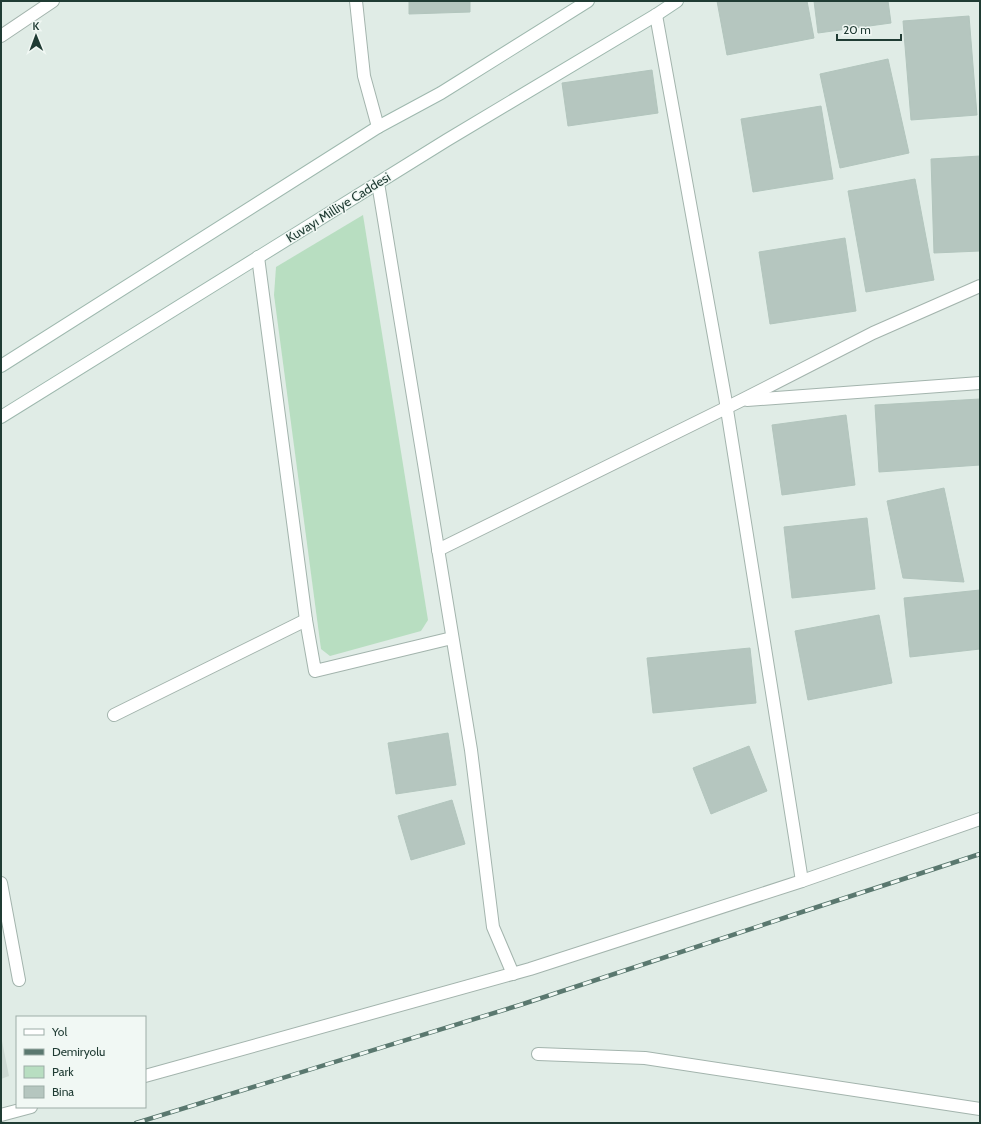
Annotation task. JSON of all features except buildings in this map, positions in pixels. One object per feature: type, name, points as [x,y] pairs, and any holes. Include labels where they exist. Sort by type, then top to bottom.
[{"type":"street","points":[[1,36],[53,1]]},
{"type":"street","points":[[356,1],[364,76],[378,127]]},
{"type":"street","points":[[1,366],[378,127],[441,93],[588,1]]},
{"type":"street","name":"Kuvayı Milliye Caddesi","points":[[1,417],[447,140],[656,15],[676,1]]},
{"type":"street","points":[[656,15],[727,408],[802,881]]},
{"type":"street","points":[[378,183],[470,750],[494,927],[513,974]]},
{"type":"street","points":[[258,257],[306,620],[315,671],[452,638]]},
{"type":"street","points":[[438,550],[727,408],[873,333],[980,286]]},
{"type":"street","points":[[742,400],[980,383]]},
{"type":"street","points":[[114,715],[306,620]]},
{"type":"street","points":[[146,1076],[513,974],[802,881],[980,819]]},
{"type":"street","points":[[1,883],[19,980]]},
{"type":"street","points":[[538,1054],[645,1058],[980,1109]]},
{"type":"street","points":[[1,1115],[27,1108]]},
{"type":"shaded area","points":[[1,1036],[9,1076],[1,1079]]},
{"type":"green space","points":[[363,215],[428,620],[421,631],[330,656],[321,649],[274,295],[276,267]]},
{"type":"railway","points":[[136,1123],[520,1005],[980,854]]}]
